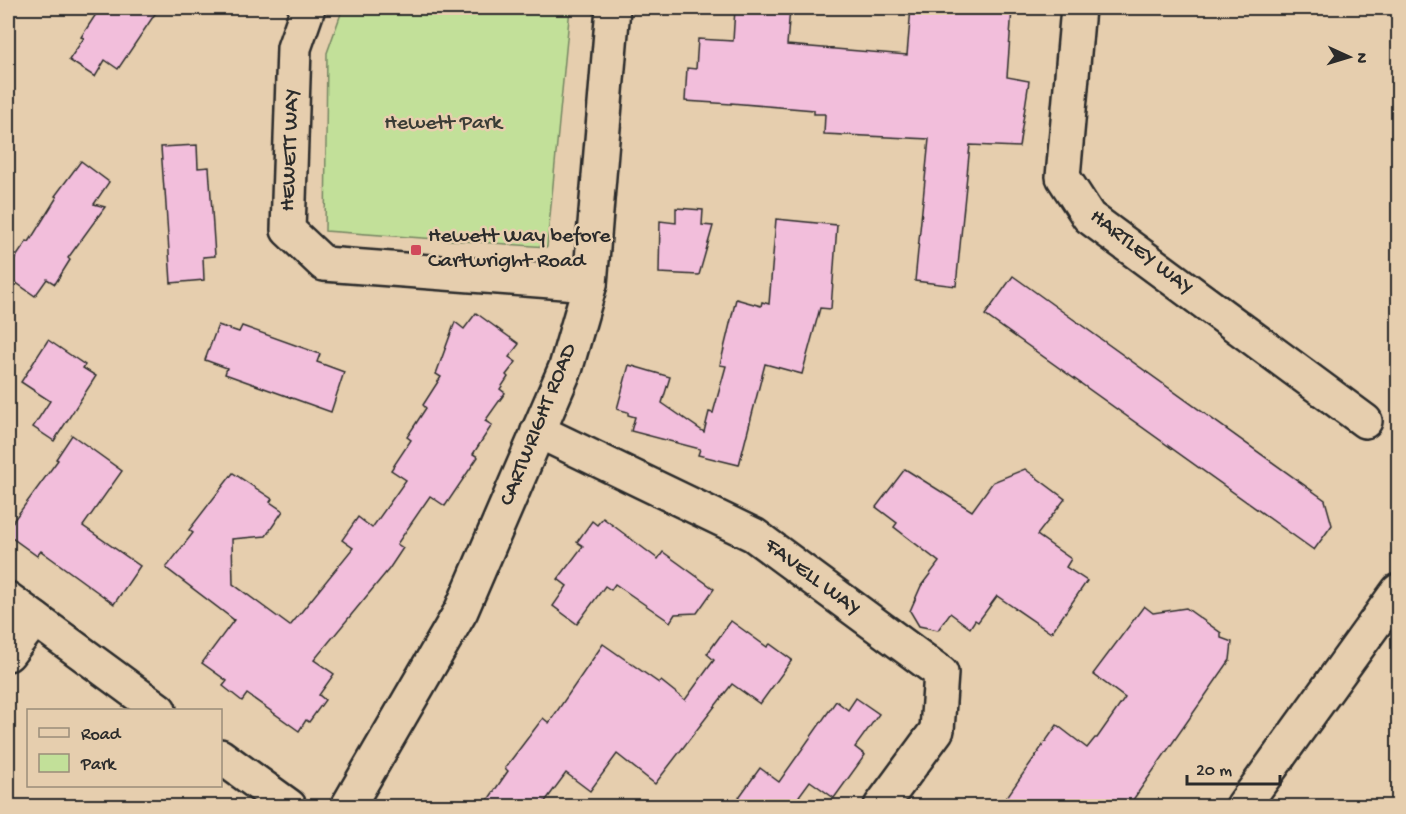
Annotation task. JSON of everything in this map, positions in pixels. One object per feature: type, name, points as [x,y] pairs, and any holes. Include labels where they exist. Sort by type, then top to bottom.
[{"type":"street","name":"HEWETT WAY","points":[[308,8],[294,48],[288,230],[324,264],[590,284]]},
{"type":"street","name":"CARTWRIGHT ROAD","points":[[348,807],[461,611],[566,367],[590,284],[613,8]]},
{"type":"street","name":"HARTLEY WAY","points":[[1078,8],[1063,177],[1089,217],[1365,421]]},
{"type":"street","name":"FAVELL WAY","points":[[538,431],[754,535],[941,673],[937,730],[881,807]]},
{"type":"street","points":[[1243,807],[1398,591]]},
{"type":"street","points":[[8,599],[156,709]]},
{"type":"street","points":[[8,654],[35,619]]},
{"type":"street","points":[[222,757],[289,807]]},
{"type":"green space","name":"Hewett Park","points":[[343,8],[570,8],[547,247],[325,231],[327,53]]},
{"type":"building","points":[[100,8],[159,8],[118,69],[105,60],[95,77],[69,60]]},
{"type":"building","points":[[735,8],[790,8],[787,45],[907,55],[911,8],[1012,9],[1007,77],[1029,81],[1019,147],[970,145],[956,286],[915,281],[929,139],[824,134],[825,114],[814,114],[814,110],[685,101],[687,68],[696,69],[698,39],[733,41]]},
{"type":"building","points":[[197,145],[198,168],[209,167],[215,256],[203,257],[204,280],[171,283],[161,147]]},
{"type":"building","points":[[81,161],[109,182],[94,204],[105,207],[68,258],[70,260],[55,284],[47,279],[35,296],[8,277],[8,269],[27,241],[29,242],[57,197],[55,196]]},
{"type":"building","points":[[676,208],[703,210],[702,225],[713,226],[699,275],[659,273],[660,221],[676,223]]},
{"type":"building","points":[[776,219],[837,225],[831,309],[820,308],[802,374],[765,364],[739,465],[698,455],[700,449],[631,431],[635,417],[617,409],[629,365],[670,377],[662,403],[704,432],[709,412],[713,413],[726,366],[720,365],[736,299],[761,306],[762,302],[769,304]]},
{"type":"building","points":[[1013,276],[1325,500],[1332,525],[1314,550],[985,315]]},
{"type":"building","points":[[476,313],[519,344],[509,357],[516,362],[506,375],[508,377],[500,389],[505,393],[485,421],[492,425],[473,454],[478,457],[445,506],[430,496],[397,544],[403,548],[389,569],[314,660],[334,674],[319,695],[325,700],[309,722],[306,720],[299,731],[247,694],[242,701],[223,686],[227,681],[202,663],[234,620],[166,568],[193,533],[189,530],[233,473],[272,499],[270,502],[283,511],[266,536],[232,539],[233,584],[290,626],[353,548],[342,540],[358,517],[372,528],[406,480],[391,470],[411,440],[407,437],[426,408],[423,405],[441,377],[436,374],[455,322],[464,329]]},
{"type":"building","points":[[218,325],[239,332],[242,326],[320,354],[317,362],[344,372],[331,412],[225,374],[227,368],[205,360]]},
{"type":"building","points":[[48,340],[85,365],[83,368],[96,376],[54,441],[33,427],[50,401],[21,382]]},
{"type":"building","points":[[72,435],[122,471],[83,526],[140,566],[114,604],[41,551],[37,556],[8,535],[8,528],[58,460],[56,459]]},
{"type":"building","points":[[905,469],[972,511],[993,482],[1025,469],[1065,499],[1037,535],[1071,559],[1066,567],[1087,581],[1051,633],[997,596],[978,622],[975,620],[970,628],[950,613],[938,630],[919,626],[910,611],[921,586],[939,562],[894,527],[897,523],[876,507]]},
{"type":"building","points":[[603,518],[658,559],[663,552],[714,589],[697,613],[675,614],[670,622],[615,584],[611,590],[605,586],[577,624],[553,606],[567,586],[558,579],[583,546],[577,542],[592,521],[597,525]]},
{"type":"building","points":[[1144,606],[1153,613],[1186,608],[1221,633],[1221,638],[1232,642],[1230,660],[1128,807],[1000,807],[1057,725],[1087,748],[1097,738],[1125,698],[1093,674]]},
{"type":"building","points":[[731,621],[767,647],[770,644],[792,660],[760,704],[732,684],[655,784],[617,754],[590,791],[566,773],[541,807],[483,807],[508,771],[505,768],[543,718],[549,723],[603,644],[659,683],[661,681],[685,700],[714,660],[707,654]]},
{"type":"building","points":[[856,698],[879,714],[855,747],[865,755],[834,798],[810,781],[799,796],[813,807],[732,807],[760,768],[779,782],[836,701],[848,710]]},
{"type":"place","name":"Hewett Way before Cartwright Road","points":[[416,250]]}]
